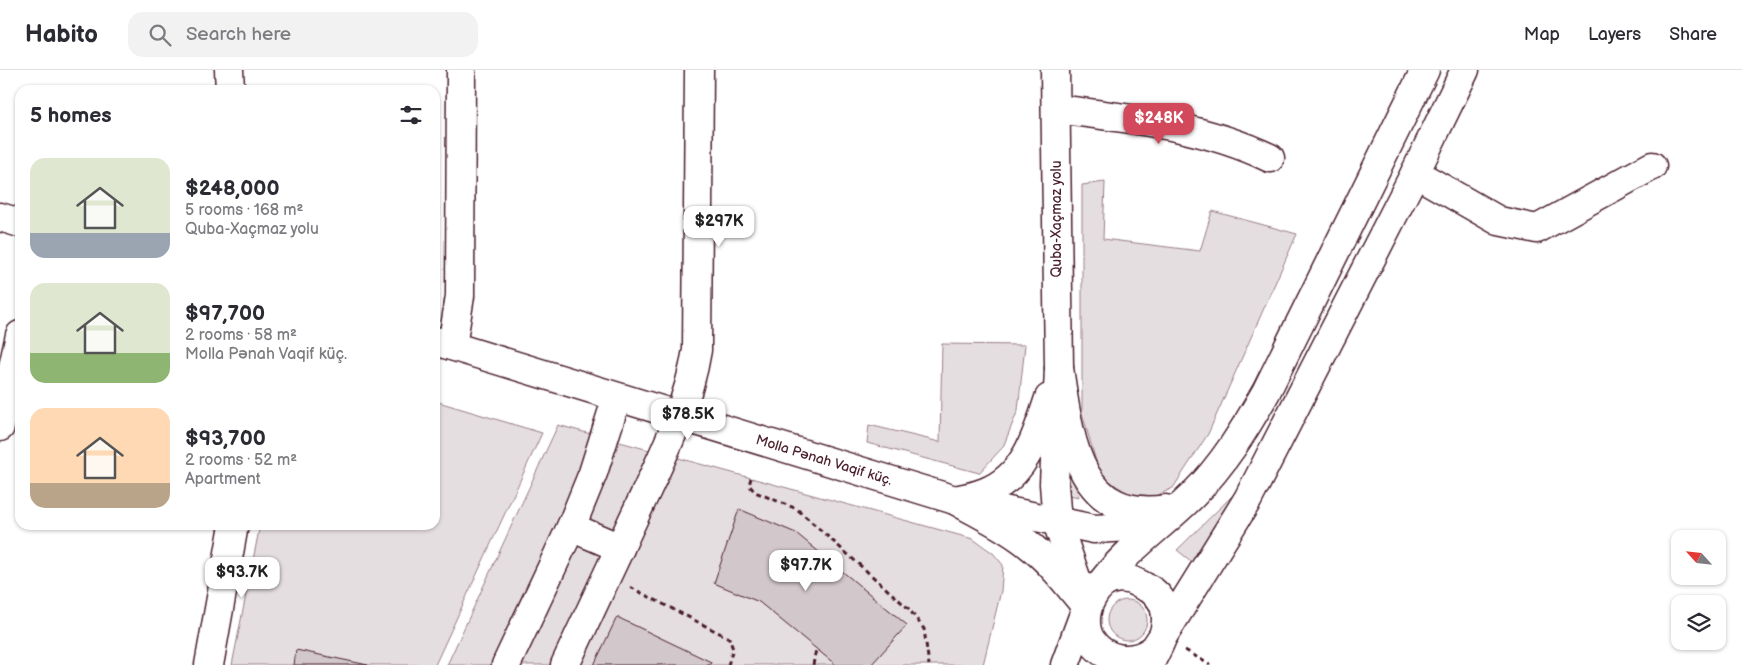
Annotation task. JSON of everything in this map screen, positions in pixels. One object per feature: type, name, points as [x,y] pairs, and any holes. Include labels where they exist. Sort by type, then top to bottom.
[{"type":"main road","points":[[229,70],[230,85]]},
{"type":"main road","points":[[444,344],[460,296],[460,70]]},
{"type":"main road","points":[[565,665],[620,548],[692,380],[696,350],[699,70]]},
{"type":"main road","name":"Quba-Xaçmaz yolu","points":[[1054,70],[1059,368]]},
{"type":"main road","points":[[1065,665],[1090,602],[1127,539],[1182,506],[1222,462],[1243,433],[1266,392],[1426,70]]},
{"type":"main road","points":[[1155,591],[1126,579],[1114,581],[1102,587],[1090,602],[1085,621],[1088,636],[1096,648],[1109,657],[1124,660],[1139,658],[1152,651],[1163,636],[1248,499],[1415,174],[1465,70]]},
{"type":"main road","points":[[1056,109],[1149,121],[1241,144],[1270,158]]},
{"type":"main road","points":[[1415,174],[1499,221],[1537,229],[1652,166]]},
{"type":"main road","points":[[0,217],[15,222]]},
{"type":"main road","name":"Molla Pənah Vaqif küç.","points":[[444,344],[955,500]]},
{"type":"main road","points":[[0,427],[15,358]]},
{"type":"main road","points":[[1059,368],[1066,415],[1075,451],[1091,486],[1103,497],[1117,504],[1135,509],[1156,510],[1182,506]]},
{"type":"main road","points":[[955,500],[985,492],[1008,479],[1021,465],[1033,443],[1059,368]]},
{"type":"main road","points":[[1059,368],[1054,484],[1057,522],[1070,565],[1090,602]]},
{"type":"main road","points":[[506,665],[571,527],[593,473],[617,397]]},
{"type":"main road","points":[[1103,497],[1164,604],[1166,619],[1163,636],[1149,665]]},
{"type":"main road","points":[[955,500],[1094,528],[1127,539]]},
{"type":"main road","points":[[955,500],[1006,529],[1034,549],[1090,602]]},
{"type":"main road","points":[[571,527],[620,548]]},
{"type":"main road","points":[[209,665],[233,530]]},
{"type":"path","points":[[751,478],[749,484],[755,492],[798,509],[909,609],[924,629],[929,665]]},
{"type":"path","points":[[607,575],[729,638],[733,649],[728,665]]},
{"type":"path","points":[[813,665],[816,649]]},
{"type":"shaded area","points":[[1105,182],[1103,239],[1200,251],[1212,211],[1297,234],[1208,434],[1173,488],[1156,496],[1129,494],[1100,475],[1082,413],[1082,185]]},
{"type":"shaded area","points":[[942,344],[1025,345],[1018,410],[1003,447],[979,473],[867,443],[869,425],[940,442]]},
{"type":"shaded area","points":[[440,402],[542,433],[435,665],[232,665],[259,530],[440,530]]},
{"type":"shaded area","points":[[558,425],[973,539],[993,553],[1003,565],[1001,591],[983,665],[447,665]]},
{"type":"shaded area","points":[[1062,448],[1079,497],[1063,494]]},
{"type":"shaded area","points":[[1233,495],[1192,562],[1177,550]]},
{"type":"shaded area","points":[[1127,600],[1141,606],[1147,620],[1141,634],[1127,640],[1113,634],[1107,620],[1113,606]]},
{"type":"building","points":[[739,509],[796,533],[907,625],[871,665],[836,665],[759,602],[714,583]]},
{"type":"building","points":[[617,617],[711,662],[710,665],[594,665]]},
{"type":"building","points":[[296,650],[368,665],[294,665]]}]
